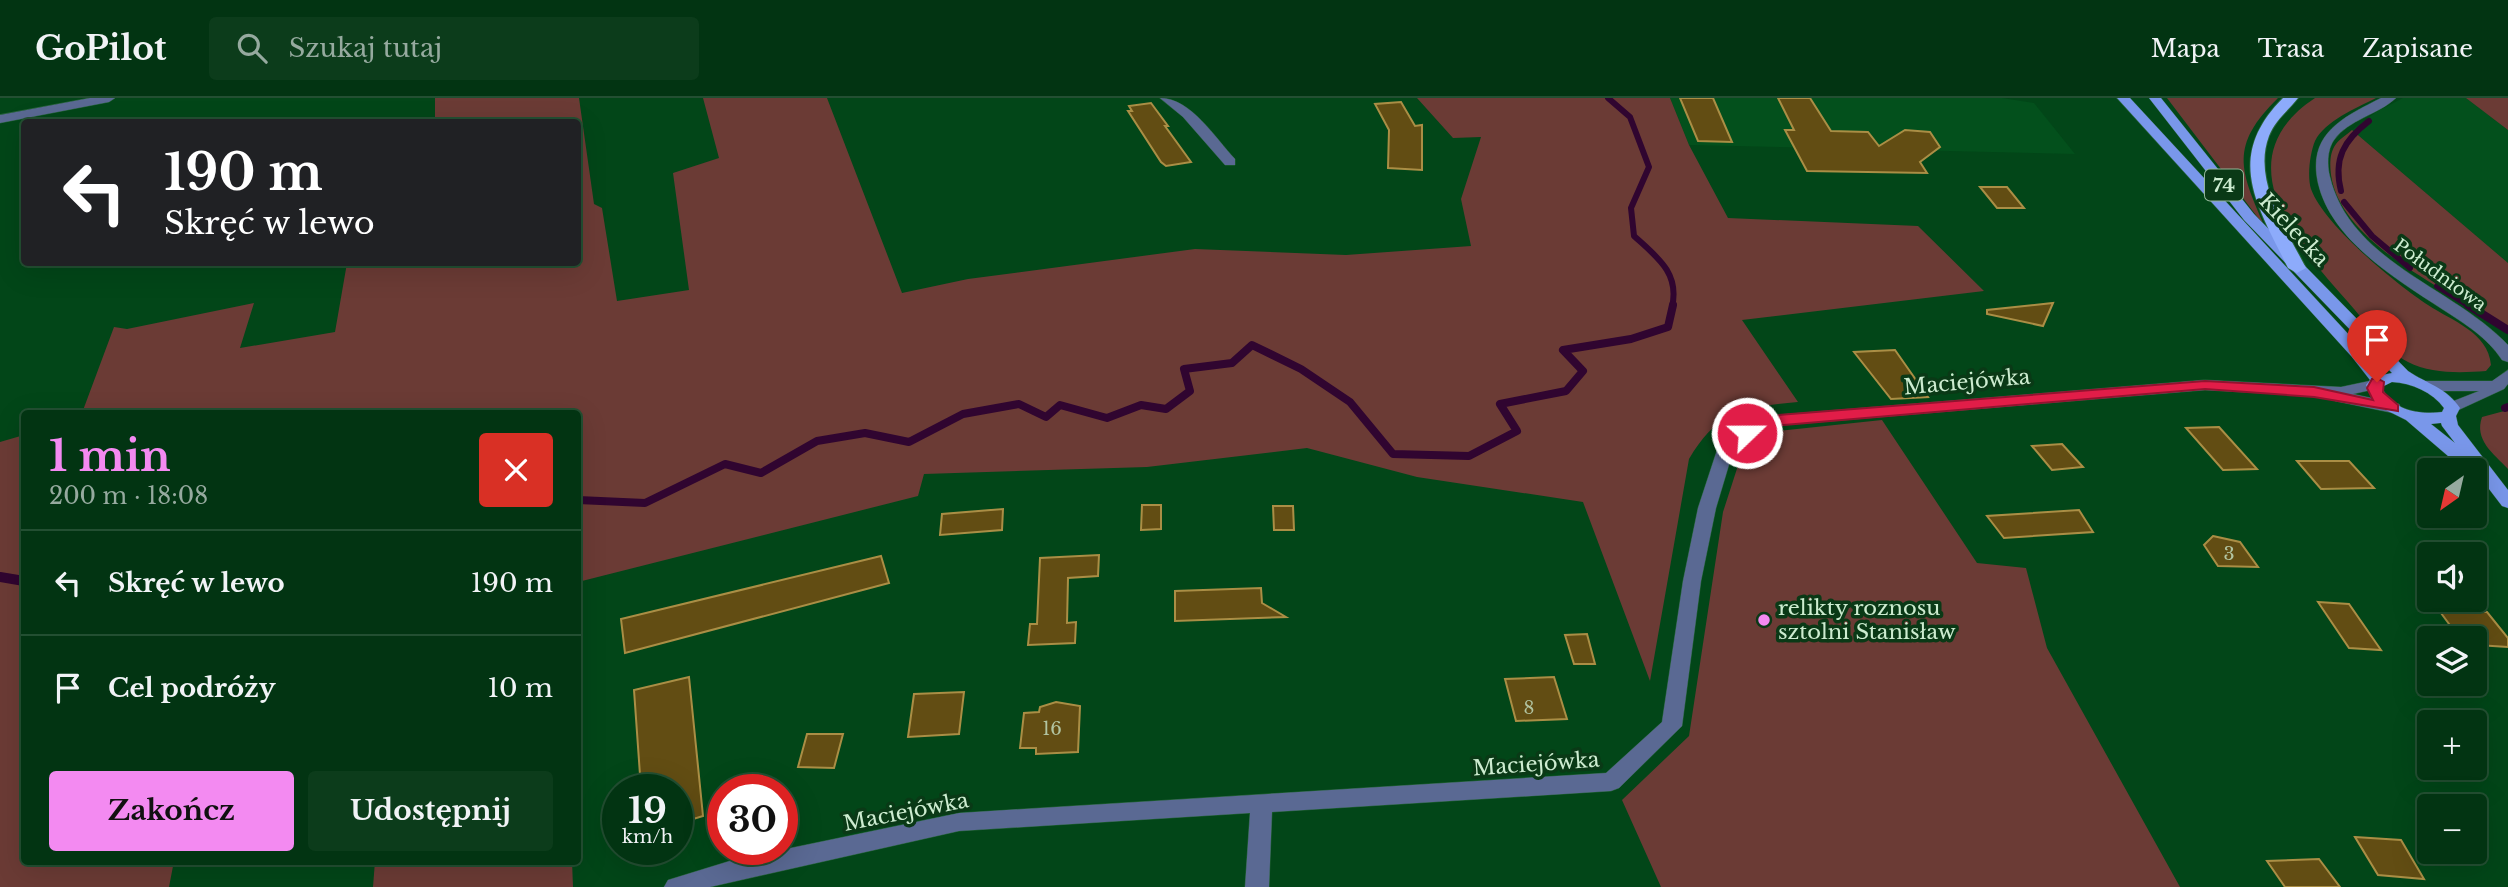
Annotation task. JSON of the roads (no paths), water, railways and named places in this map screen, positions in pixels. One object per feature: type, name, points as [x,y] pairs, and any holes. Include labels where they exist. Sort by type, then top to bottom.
[{"type":"highway","points":[[2291,98],[2276,111],[2262,133],[2258,142],[2256,167],[2269,208],[2297,268]]},
{"type":"main road","name":"Kielecka","points":[[2123,98],[2358,354],[2376,383]]},
{"type":"main road","name":"Kielecka","points":[[2155,98],[2249,217],[2402,374],[2419,383]]},
{"type":"main road","points":[[2376,383],[2396,378],[2419,383]]},
{"type":"main road","name":"74","points":[[2376,383],[2379,398],[2393,408],[2412,416],[2433,419],[2450,416]]},
{"type":"main road","name":"74","points":[[2419,383],[2444,396],[2450,416],[2492,484]]},
{"type":"main road","name":"74","points":[[2412,416],[2492,484],[2508,502]]},
{"type":"street","points":[[0,119],[109,98]]},
{"type":"street","points":[[1166,98],[1187,114],[1230,162]]},
{"type":"street","name":"Południowa","points":[[2390,98],[2348,122],[2327,141],[2322,164],[2325,192],[2340,216],[2385,261],[2492,336],[2508,357]]},
{"type":"street","points":[[2419,383],[2503,380]]},
{"type":"street","points":[[2450,416],[2503,380]]},
{"type":"street","name":"Maciejówka","points":[[676,887],[733,870],[959,822],[1611,782],[1672,726],[1692,581],[1707,508],[1726,445],[1767,421],[2205,385],[2341,392],[2376,383]]},
{"type":"street","name":"Maciejówka","points":[[2314,392],[2393,408]]},
{"type":"street","points":[[1257,887],[1261,804]]},
{"type":"waterway","points":[[1608,98],[1630,117],[1649,167],[1631,208],[1634,236],[1670,275],[1674,295],[1672,307]]},
{"type":"waterway","points":[[2341,191],[2338,169],[2343,151],[2353,135],[2369,121]]},
{"type":"waterway","points":[[2344,202],[2372,236],[2410,268]]},
{"type":"waterway","points":[[2437,286],[2471,307]]},
{"type":"waterway","points":[[581,500],[645,503],[725,464],[761,473],[817,441],[865,433],[909,442],[963,414],[1019,404],[1046,417],[1060,405],[1107,418],[1141,405],[1166,409],[1190,391],[1184,369],[1232,363],[1252,345],[1301,369],[1350,402],[1393,454],[1469,456],[1517,431],[1500,404],[1566,391],[1583,371],[1563,350],[1631,339],[1668,327],[1673,305]]},
{"type":"waterway","points":[[2468,305],[2508,330]]},
{"type":"waterway","points":[[0,577],[21,580]]},
{"type":"place","name":"relikty roznosu sztolni Stanisław","points":[[1764,620]]}]
